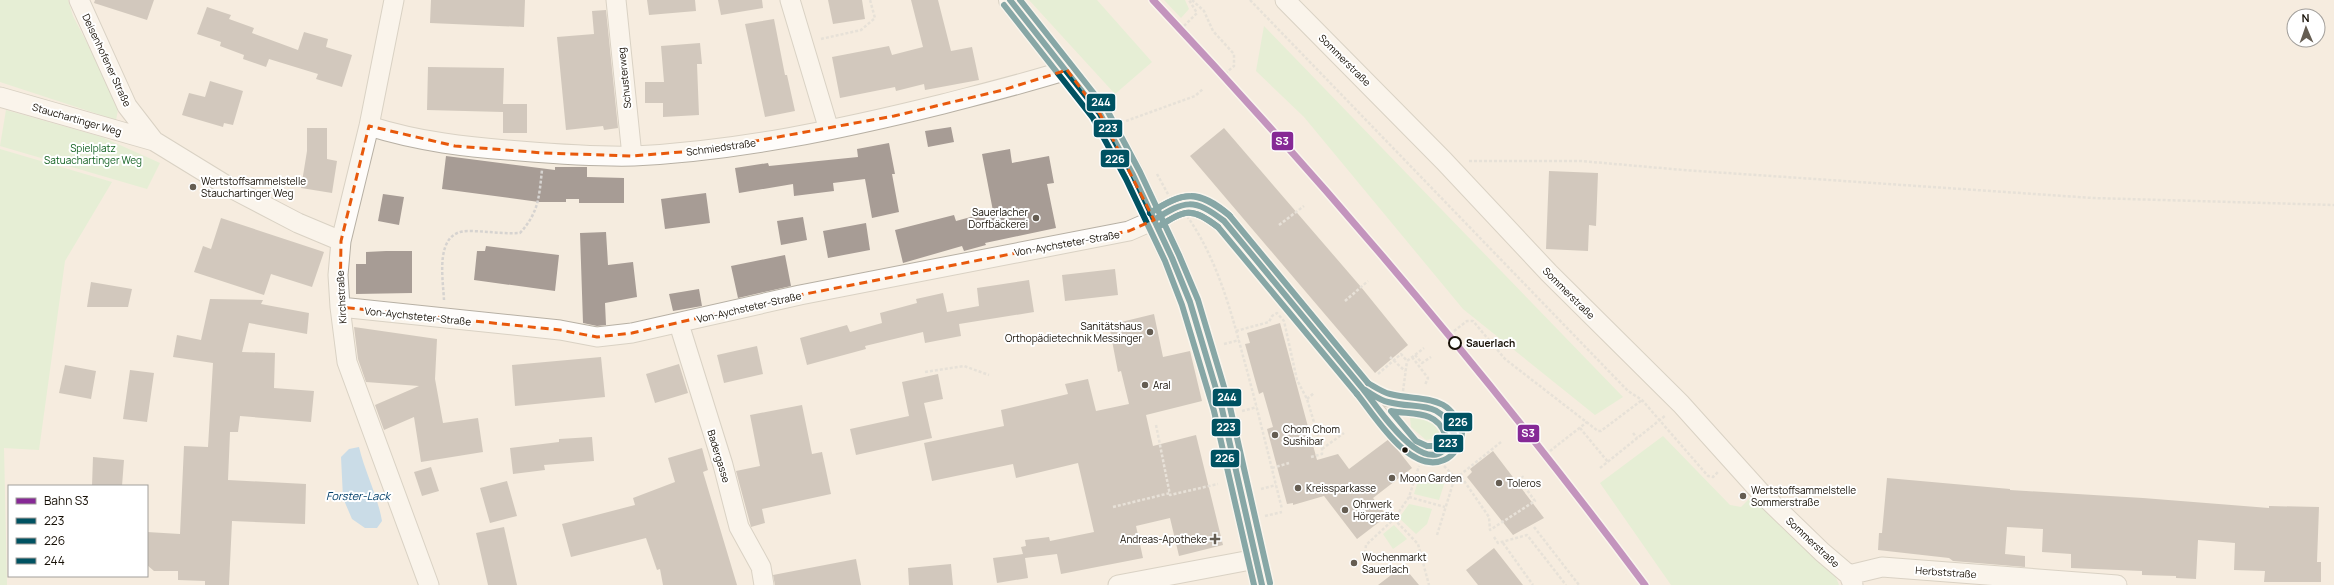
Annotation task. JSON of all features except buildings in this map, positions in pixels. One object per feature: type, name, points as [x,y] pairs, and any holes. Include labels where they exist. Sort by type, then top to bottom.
[{"type":"main road","points":[[1010,0],[1067,70],[1100,114],[1154,220],[1190,302],[1224,416],[1262,585]]},
{"type":"street","name":"Deisenhofener Straße","points":[[79,0],[127,106],[154,141],[229,188],[298,223],[341,241]]},
{"type":"street","name":"Kirchstraße","points":[[394,0],[369,126],[341,241],[338,275],[340,307],[347,362],[429,585]]},
{"type":"street","name":"Schusterweg","points":[[616,0],[632,156]]},
{"type":"street","points":[[790,0],[801,43],[828,130]]},
{"type":"street","name":"Sommerstraße","points":[[1285,0],[1444,160],[1549,273],[1681,404],[1768,500],[1851,580]]},
{"type":"street","name":"Schmiedstraße","points":[[369,126],[406,137],[455,146],[544,153],[632,156],[706,150],[828,130],[1003,90],[1067,70]]},
{"type":"street","name":"Stauchartinger Weg","points":[[0,97],[154,141]]},
{"type":"street","name":"Von-Aychsteter-Straße","points":[[340,307],[560,330],[597,337],[632,333],[679,324],[804,294],[1129,231],[1154,220]]},
{"type":"street","name":"Badergasse","points":[[679,324],[723,465],[738,527],[761,567],[764,585]]},
{"type":"street","points":[[1121,585],[1256,559]]},
{"type":"street","name":"Herbststraße","points":[[1851,580],[1882,568],[2116,585]]},
{"type":"lane","points":[[1154,220],[1175,206],[1190,201],[1200,204],[1224,221],[1411,447],[1423,454],[1436,456],[1446,450],[1452,442],[1454,434],[1447,416],[1436,409],[1387,402],[1364,389]]},
{"type":"path","points":[[801,43],[861,30],[875,18],[870,0]]},
{"type":"path","points":[[1184,26],[1197,13],[1189,0]]},
{"type":"path","points":[[1192,0],[1204,12],[1213,31],[1234,54],[1234,66],[1227,72]]},
{"type":"path","points":[[1250,0],[1622,385],[1642,400],[1708,476],[1713,477],[1732,461]]},
{"type":"path","points":[[1130,119],[1195,96],[1203,89]]},
{"type":"path","points":[[444,318],[443,259],[446,244],[453,234],[466,231],[504,234],[520,233],[530,221],[538,205],[544,153]]},
{"type":"path","points":[[1444,160],[1581,161],[1683,170],[2093,198],[2334,205]]},
{"type":"path","points":[[1154,169],[1175,206],[1186,215],[1201,236],[1225,293],[1257,407],[1282,510],[1276,513]]},
{"type":"path","points":[[1279,225],[1304,206]]},
{"type":"path","points":[[1346,301],[1368,281]]},
{"type":"path","points":[[1236,331],[1269,322],[1272,316],[1276,313],[1280,315],[1284,321],[1298,380],[1306,399],[1322,449],[1322,454],[1311,457]]},
{"type":"path","points":[[1454,331],[1467,321],[1473,321],[1505,359],[1598,432],[1642,400]]},
{"type":"path","points":[[1232,342],[1239,340]]},
{"type":"path","points":[[1407,361],[1424,348]]},
{"type":"path","points":[[1378,374],[1401,354],[1407,361],[1404,382]]},
{"type":"path","points":[[1415,355],[1422,363],[1432,357]]},
{"type":"path","points":[[1390,357],[1406,372]]},
{"type":"path","points":[[1412,357],[1428,378],[1425,385]]},
{"type":"path","points":[[925,372],[964,366],[989,375]]},
{"type":"path","points":[[1306,399],[1314,393]]},
{"type":"path","points":[[1251,409],[1257,407]]},
{"type":"path","points":[[1600,468],[1659,421]]},
{"type":"path","points":[[1550,451],[1587,422]]},
{"type":"path","points":[[1156,425],[1170,493]]},
{"type":"path","points":[[1580,428],[1608,462]]},
{"type":"path","points":[[1322,449],[1344,433]]},
{"type":"path","points":[[1633,433],[1637,438]]},
{"type":"path","points":[[1455,477],[1460,475],[1501,442]]},
{"type":"path","points":[[1363,573],[1366,545],[1394,519],[1409,497],[1423,454]]},
{"type":"path","points":[[1272,468],[1289,463]]},
{"type":"path","points":[[1448,471],[1455,477]]},
{"type":"path","points":[[1460,475],[1489,517],[1490,530],[1535,501],[1522,482],[1525,481],[1522,476]]},
{"type":"path","points":[[1437,535],[1455,477]]},
{"type":"path","points":[[1112,507],[1170,493],[1170,495],[1239,478]]},
{"type":"path","points":[[1269,487],[1276,485]]},
{"type":"path","points":[[1409,497],[1446,508]]},
{"type":"path","points":[[1394,519],[1418,544],[1429,585]]},
{"type":"path","points":[[1534,527],[1579,585]]},
{"type":"path","points":[[1494,537],[1498,543],[1503,543],[1527,535],[1566,585]]},
{"type":"path","points":[[1503,543],[1533,585]]},
{"type":"highlighted area","points":[[1067,70],[1100,114],[1154,220],[1129,231],[800,295],[632,333],[597,337],[560,330],[340,307],[341,241],[369,126],[455,146],[544,153],[632,156],[706,150],[894,116],[1003,90]]},
{"type":"green space","points":[[0,0],[68,0],[73,16],[119,105],[116,120],[0,82]]},
{"type":"green space","points":[[1029,0],[1097,0],[1152,62],[1115,94]]},
{"type":"green space","points":[[1164,0],[1185,0],[1189,9],[1181,18]]},
{"type":"green space","points":[[1264,26],[1623,397],[1595,415],[1463,309],[1304,117],[1256,71]]},
{"type":"green space","name":"Spielplatz Satuachartinger Weg","points":[[6,110],[102,137],[160,163],[147,189],[0,146]]},
{"type":"green space","points":[[0,149],[112,182],[65,261],[39,450],[4,448],[7,585],[0,585]]},
{"type":"green space","points":[[1419,417],[1434,419],[1439,423],[1440,434],[1437,438],[1426,440],[1411,427],[1410,418]]},
{"type":"green space","points":[[1663,436],[1730,505],[1741,507],[1753,495],[1835,575],[1839,585],[1671,585],[1600,483]]},
{"type":"green space","points":[[1419,478],[1446,478],[1439,500],[1414,494]]},
{"type":"green space","points":[[1409,504],[1432,509],[1427,524],[1416,534],[1399,518]]},
{"type":"green space","points":[[1394,525],[1407,539],[1393,549],[1383,534]]},
{"type":"water","name":"Forster-Lack","points":[[359,447],[375,494],[382,521],[377,528],[365,528],[352,519],[343,498],[341,457],[349,449]]},
{"type":"rail line","name":"S3","points":[[1153,0],[1282,141],[1407,285],[1528,433],[1645,585]]},
{"type":"transit line","name":"223","points":[[1010,0],[1100,114],[1133,175],[1172,258],[1190,302],[1222,409],[1262,585]]},
{"type":"transit line","name":"244","points":[[1020,0],[1107,110],[1140,172],[1179,255],[1198,300],[1230,407],[1270,583]]},
{"type":"transit line","name":"226","points":[[1004,5],[1093,118],[1126,179],[1165,261],[1182,305],[1214,411],[1254,585]]},
{"type":"transit line","name":"244","points":[[1150,213],[1181,197],[1190,196],[1208,201],[1229,215],[1368,383]]},
{"type":"transit line","name":"226","points":[[1150,213],[1172,201],[1182,197],[1191,196],[1200,197],[1209,201],[1230,216]]},
{"type":"transit line","name":"223","points":[[1154,220],[1174,208],[1189,204],[1205,208],[1224,221]]},
{"type":"transit line","name":"226","points":[[1158,227],[1175,217],[1188,213],[1195,213],[1218,227]]},
{"type":"transit line","name":"244","points":[[1158,227],[1175,217],[1188,213],[1195,213],[1218,227],[1357,394]]},
{"type":"transit line","name":"223","points":[[1224,221],[1363,389]]},
{"type":"transit line","name":"223","points":[[1224,221],[1363,389]]},
{"type":"transit line","name":"226","points":[[1357,394],[1383,429],[1406,452],[1419,459],[1431,462],[1444,460],[1454,453],[1459,445],[1462,433],[1457,420],[1451,411],[1434,401],[1390,394],[1381,391],[1368,383]]},
{"type":"transit line","name":"223","points":[[1363,389],[1385,401],[1435,410],[1442,415],[1454,434],[1444,450],[1433,455],[1420,451],[1407,442],[1393,428],[1363,389]]},
{"type":"transit line","name":"244","points":[[1391,411],[1430,417],[1441,426],[1445,434],[1441,443],[1436,446],[1427,446],[1416,441],[1391,411]]},
{"type":"place","name":"Wertstoffsammelstelle Stauchartinger Weg","points":[[193,187]]},
{"type":"place","name":"Sauerlacher Dorfbäckerei","points":[[1036,218]]},
{"type":"place","name":"Sanitätshaus Orthopädietechnik Messinger","points":[[1150,332]]},
{"type":"place","name":"Sauerlach","points":[[1455,343]]},
{"type":"place","name":"Aral","points":[[1145,385]]},
{"type":"place","name":"Chom Chom Sushibar","points":[[1275,435]]},
{"type":"place","name":"Moon Garden","points":[[1392,478]]},
{"type":"place","name":"Toleros","points":[[1499,483]]},
{"type":"place","name":"Kreissparkasse","points":[[1298,488]]},
{"type":"place","name":"Wertstoffsammelstelle Sommerstraße","points":[[1743,496]]},
{"type":"place","name":"Ohrwerk Hörgeräte","points":[[1345,510]]},
{"type":"place","name":"Andreas-Apotheke","points":[[1215,539]]},
{"type":"place","name":"Wochenmarkt Sauerlach","points":[[1354,563]]}]
